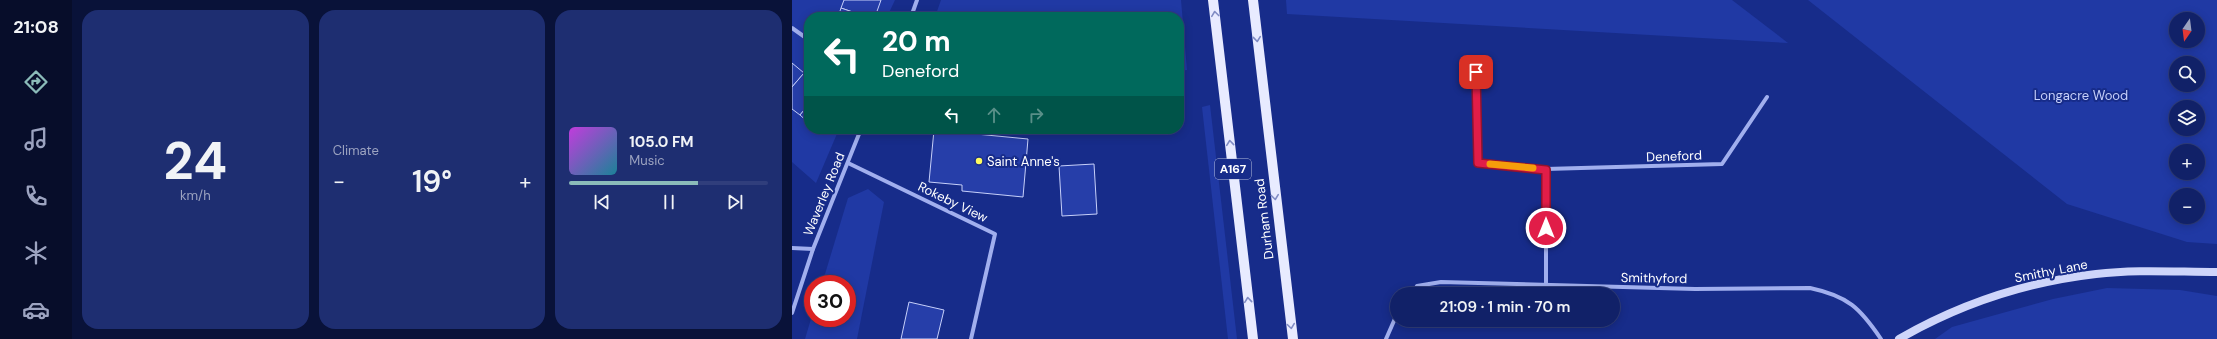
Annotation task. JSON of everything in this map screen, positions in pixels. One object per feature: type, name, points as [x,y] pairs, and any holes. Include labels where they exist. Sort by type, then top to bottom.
[{"type":"main road","name":"Durham Road","points":[[1213,0],[1252,339]]},
{"type":"main road","name":"Durham Road","points":[[1253,0],[1293,339]]},
{"type":"street","points":[[913,12],[917,0]]},
{"type":"street","points":[[792,28],[804,36]]},
{"type":"street","name":"Deneford","points":[[1476,72],[1478,163],[1546,170],[1722,164],[1767,97]]},
{"type":"street","name":"Waverley Road","points":[[792,313],[813,249],[859,134]]},
{"type":"street","name":"Rokeby View","points":[[848,163],[995,234],[971,339]]},
{"type":"street","points":[[1546,170],[1546,286]]},
{"type":"street","points":[[792,248],[813,249]]},
{"type":"street","name":"Smithy Lane","points":[[1899,339],[1968,306],[2035,284],[2097,274],[2217,272]]},
{"type":"street","name":"Smithyford","points":[[1417,287],[1441,282],[1695,289],[1810,288],[1826,291],[1854,305],[1865,315],[1881,339]]},
{"type":"street","points":[[1386,339],[1391,327]]},
{"type":"green space","points":[[792,0],[895,0],[889,12],[804,12],[804,134],[837,134],[816,183],[792,162]]},
{"type":"green space","points":[[941,0],[1181,0],[1182,12],[937,12]]},
{"type":"green space","points":[[1286,0],[1732,0],[1788,43],[1287,14]]},
{"type":"green space","name":"Longacre Wood","points":[[1808,0],[2217,0],[2217,244],[2187,242],[2067,204]]},
{"type":"green space","points":[[1184,35],[1187,70],[1184,70]]},
{"type":"green space","points":[[1210,105],[1237,339],[1228,339],[1202,107]]},
{"type":"green space","points":[[868,189],[884,202],[857,339],[805,339],[809,327],[856,327],[856,275],[825,275],[848,198]]},
{"type":"green space","points":[[2107,288],[2180,290],[2217,296],[2217,339],[1935,339],[1952,327],[2053,299]]},
{"type":"building","points":[[844,0],[881,0],[877,12],[853,12],[841,8]]},
{"type":"building","points":[[841,8],[853,12],[840,12]]},
{"type":"building","points":[[792,63],[804,73],[792,87]]},
{"type":"building","points":[[804,73],[804,110],[800,115],[792,109],[792,87]]},
{"type":"building","points":[[804,110],[804,119],[800,115]]},
{"type":"building","name":"Saint Anne's","points":[[934,134],[976,134],[1028,139],[1023,197],[962,191],[962,185],[929,182]]},
{"type":"building","points":[[1094,164],[1097,214],[1062,216],[1059,166]]},
{"type":"building","points":[[909,302],[944,310],[937,339],[901,339]]},
{"type":"slow traffic","points":[[1490,164],[1533,168]]},
{"type":"place","name":"Saint Anne's","points":[[979,161]]},
{"type":"route","points":[[1476,72],[1478,163],[1546,170],[1546,228]]}]
